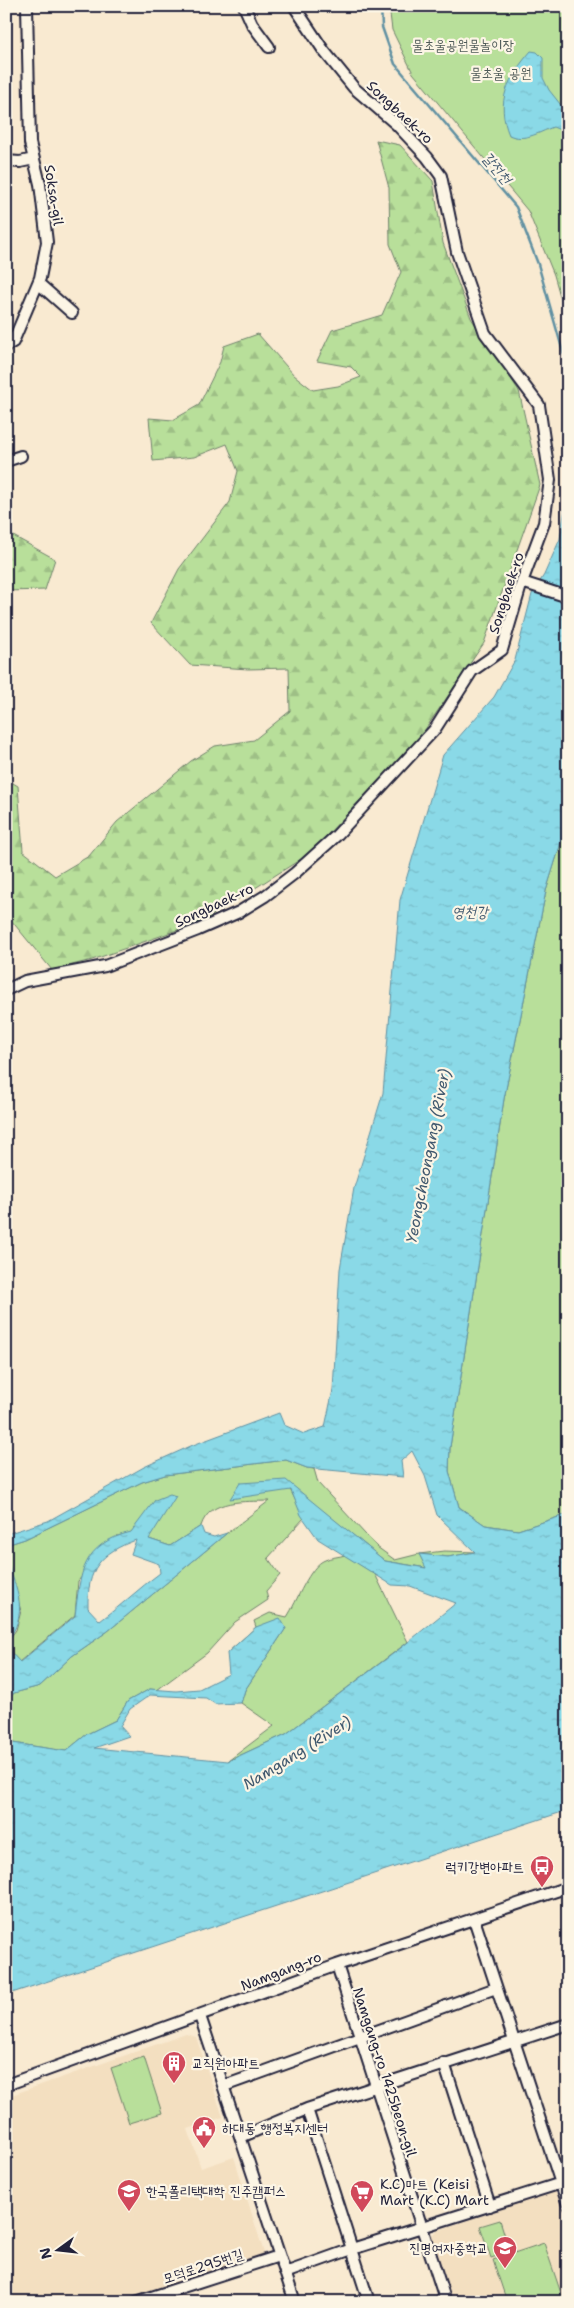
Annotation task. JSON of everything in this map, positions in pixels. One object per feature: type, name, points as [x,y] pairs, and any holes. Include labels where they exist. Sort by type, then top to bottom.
[{"type":"street","name":"Soksa-gil","points":[[6,346],[13,342],[38,283],[47,242],[40,184],[30,143],[27,6]]},
{"type":"street","points":[[244,6],[252,24],[270,47]]},
{"type":"street","name":"Songbaek-ro","points":[[6,990],[25,981],[105,966],[198,930],[238,912],[265,896],[295,874],[336,836],[435,729],[472,671],[502,650],[522,582],[544,523],[550,480],[540,406],[485,333],[457,252],[441,176],[427,157],[397,124],[354,88],[324,51],[294,6]]},
{"type":"street","name":"Soksa-gil","points":[[6,161],[20,162],[34,159]]},
{"type":"street","points":[[38,283],[72,313]]},
{"type":"street","points":[[6,461],[21,456]]},
{"type":"street","points":[[522,582],[568,597]]},
{"type":"street","name":"Namgang-ro","points":[[6,2086],[337,1965],[568,1887]]},
{"type":"street","points":[[474,1919],[496,1988],[564,2182],[568,2205]]},
{"type":"street","name":"Namgang-ro 1425beon-gil","points":[[337,1965],[358,2037],[376,2086],[446,2302]]},
{"type":"street","points":[[224,2086],[496,1988]]},
{"type":"street","points":[[200,2016],[295,2302]]},
{"type":"street","points":[[241,2137],[307,2109],[514,2040],[568,2024]]},
{"type":"street","points":[[444,2063],[490,2206]]},
{"type":"street","points":[[307,2109],[369,2302]]},
{"type":"street","points":[[285,2273],[352,2249],[564,2182]]},
{"type":"street","name":"모덕로295번길","points":[[136,2302],[279,2256]]},
{"type":"shaded area","name":"한국폴리택대학 진주캠퍼스","points":[[186,2034],[196,2037],[223,2117],[188,2129],[201,2168],[234,2157],[265,2256],[115,2302],[6,2302],[6,2097]]},
{"type":"shaded area","name":"진명여자중학교","points":[[553,2191],[558,2195],[568,2226],[568,2302],[453,2302],[432,2235],[436,2231]]},
{"type":"green space","name":"물초울 공원","points":[[389,6],[568,6],[568,324],[554,275],[528,211],[413,73],[392,30]]},
{"type":"green space","points":[[376,140],[400,145],[433,181],[443,243],[471,318],[519,391],[540,485],[484,643],[420,737],[309,854],[203,921],[92,960],[52,970],[6,914],[6,779],[18,786],[23,851],[55,876],[89,856],[117,822],[191,761],[215,746],[254,740],[290,711],[289,668],[248,669],[190,665],[151,623],[179,569],[230,502],[238,471],[227,444],[194,457],[153,461],[149,418],[173,420],[199,405],[220,362],[224,346],[258,334],[294,375],[313,390],[338,386],[361,377],[351,367],[317,361],[332,330],[382,315],[401,272],[390,244],[389,188]]},
{"type":"green space","points":[[6,532],[55,559],[45,590],[6,591]]},
{"type":"green space","points":[[568,820],[568,1514],[518,1530],[485,1525],[459,1507],[449,1471],[450,1447],[504,1099],[546,891]]},
{"type":"green space","points":[[286,1460],[314,1469],[318,1483],[377,1547],[395,1560],[419,1554],[427,1568],[385,1561],[286,1481],[304,1518],[268,1558],[280,1575],[266,1591],[268,1600],[235,1622],[207,1653],[157,1690],[150,1689],[128,1701],[116,1720],[87,1734],[66,1751],[6,1742],[6,1702],[14,1693],[40,1686],[72,1656],[108,1631],[269,1501],[229,1503],[220,1506],[212,1510],[201,1526],[170,1546],[149,1539],[143,1518],[131,1533],[117,1536],[78,1581],[75,1615],[19,1662],[6,1647],[6,1643],[16,1630],[21,1611],[6,1558],[6,1545],[25,1539],[142,1482],[165,1475]]},
{"type":"green space","points":[[444,1551],[476,1552],[448,1557],[419,1554]]},
{"type":"green space","points":[[345,1555],[375,1574],[408,1642],[286,1734],[228,1761],[274,1726],[241,1703],[245,1690],[286,1628],[227,1653],[256,1627],[254,1621],[270,1613],[287,1617],[314,1569],[325,1560]]},
{"type":"green space","points":[[144,2057],[162,2113],[129,2123],[111,2068]]},
{"type":"green space","points":[[500,2220],[510,2252],[491,2258],[480,2226]]},
{"type":"green space","points":[[544,2243],[564,2302],[507,2302],[493,2260]]},
{"type":"water","points":[[531,51],[537,52],[543,58],[543,78],[549,90],[568,114],[568,133],[553,127],[526,137],[520,138],[509,135],[503,111],[506,90],[510,80]]},
{"type":"water","points":[[568,490],[568,820],[546,891],[504,1099],[450,1447],[449,1471],[459,1507],[485,1525],[518,1530],[568,1514],[568,1810],[6,1995],[6,1742],[66,1751],[87,1734],[116,1720],[128,1701],[150,1689],[176,1691],[199,1689],[229,1674],[227,1653],[256,1627],[280,1618],[286,1628],[245,1690],[241,1703],[215,1704],[206,1698],[150,1695],[130,1709],[120,1726],[129,1736],[94,1748],[228,1761],[286,1734],[402,1647],[456,1603],[410,1586],[392,1585],[318,1539],[301,1515],[291,1490],[230,1499],[240,1483],[286,1480],[385,1561],[426,1568],[419,1554],[448,1557],[475,1552],[437,1515],[425,1476],[412,1451],[401,1461],[403,1477],[307,1468],[286,1460],[165,1475],[142,1482],[25,1539],[6,1545],[6,1534],[48,1521],[144,1467],[193,1445],[279,1413],[284,1425],[304,1434],[325,1427],[333,1390],[340,1269],[354,1188],[383,1093],[400,900],[443,755],[494,697],[515,660],[532,594],[544,575],[560,539]]},
{"type":"water","points":[[170,1494],[176,1496],[149,1539],[170,1546],[201,1526],[204,1534],[214,1537],[227,1533],[108,1631],[72,1656],[40,1686],[14,1693],[6,1702],[6,1647],[20,1662],[75,1616],[79,1586],[86,1562],[102,1544],[131,1532],[155,1500]],"holes":[[[136,1540],[131,1554],[159,1564],[160,1573],[100,1621],[88,1608],[88,1594],[93,1573],[105,1557]]]},
{"type":"water","points":[[6,1558],[17,1592],[19,1611],[18,1621],[6,1643]]},
{"type":"waterway","name":"갈전천","points":[[381,6],[382,27],[395,64],[516,207],[538,264],[563,352],[568,361]]},
{"type":"place","name":"럭키강변아파트","points":[[542,1888]]},
{"type":"place","name":"교직원아파트","points":[[174,2084]]},
{"type":"place","name":"하대동 행정복지센터","points":[[204,2149]]},
{"type":"place","name":"한국폴리택대학 진주캠퍼스","points":[[129,2212]]},
{"type":"place","name":"K.C)마트 (Keisi Mart (K.C) Mart","points":[[362,2213]]},
{"type":"place","name":"진명여자중학교","points":[[505,2269]]},
{"type":"park label","name":"물초울공원물놀이장","points":[[463,45]]},
{"type":"water label","name":"영천강","points":[[470,912]]},
{"type":"water label","name":"Yeongcheongang (River)","points":[[428,1156]]},
{"type":"water label","name":"Namgang (River)","points":[[297,1753]]}]
